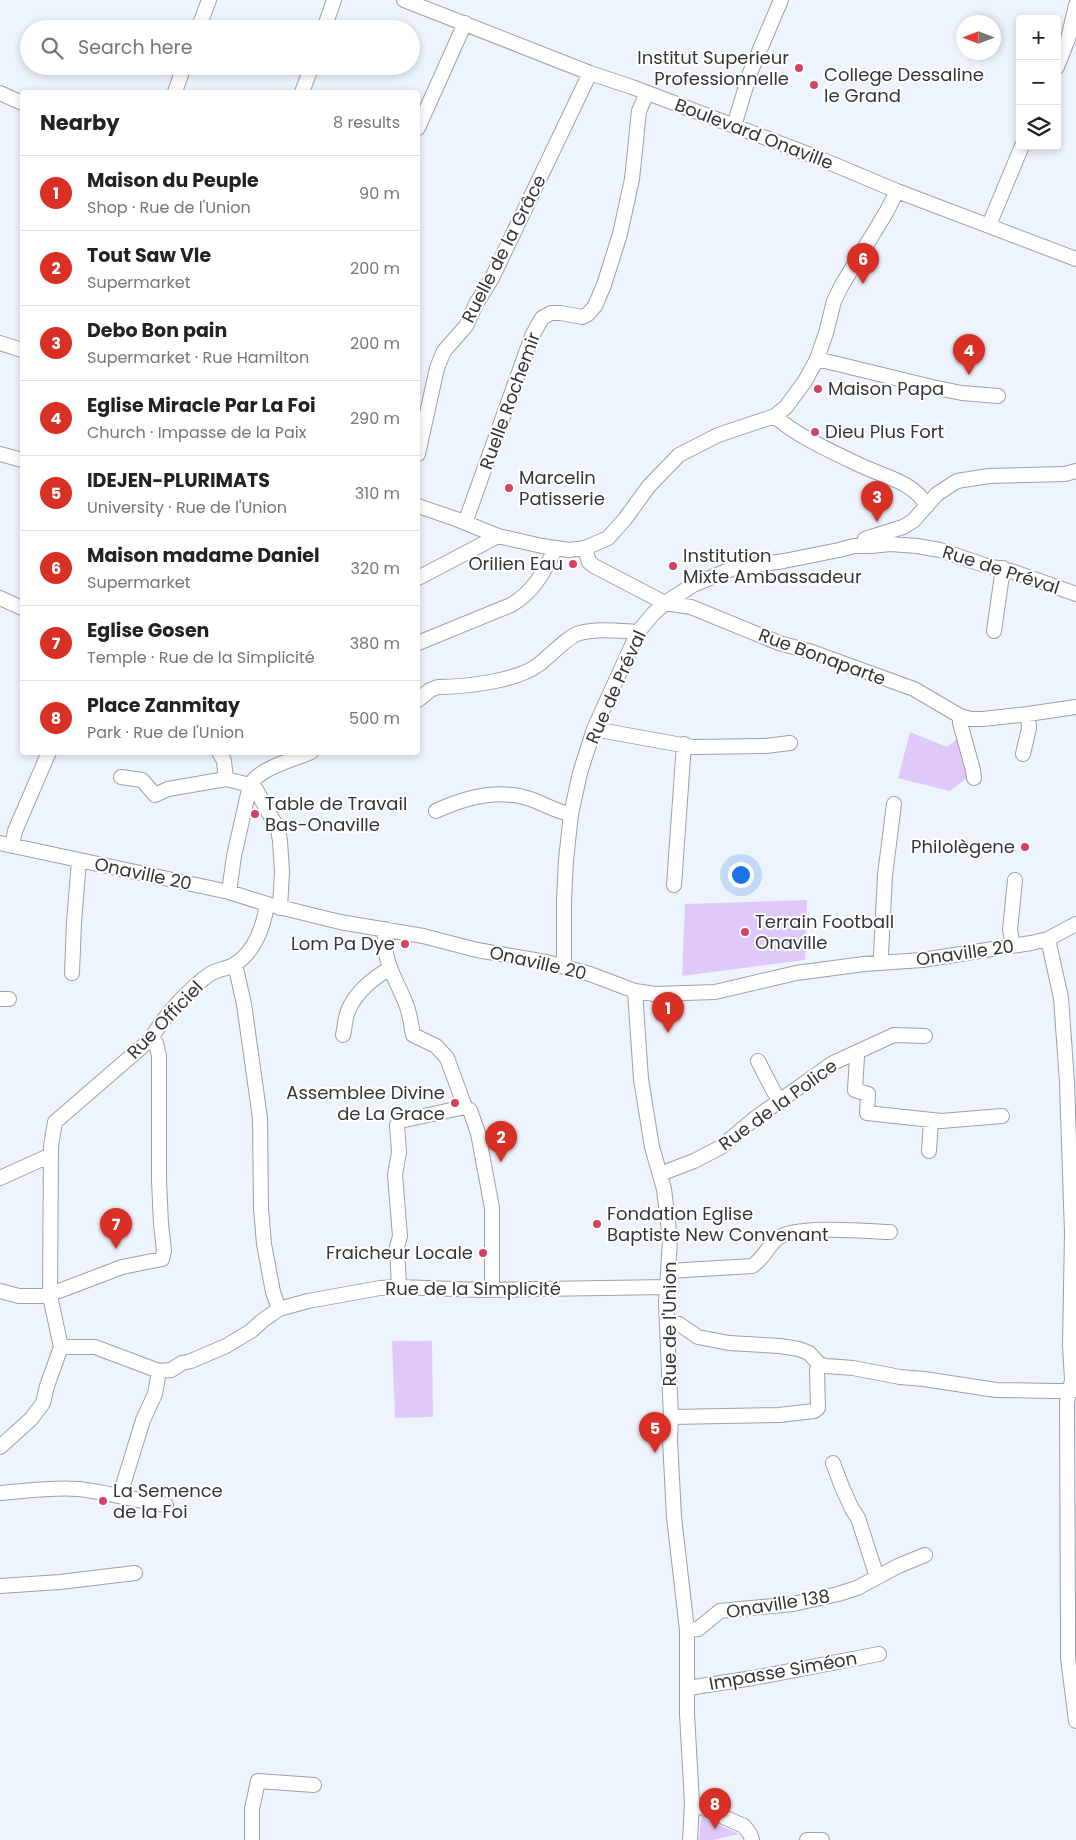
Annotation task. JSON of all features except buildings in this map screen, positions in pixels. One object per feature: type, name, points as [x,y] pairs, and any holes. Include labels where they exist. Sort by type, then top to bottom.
[{"type":"street","points":[[201,20],[209,0]]},
{"type":"street","points":[[327,20],[334,0]]},
{"type":"street","name":"Boulevard Onaville","points":[[404,0],[1076,259]]},
{"type":"street","points":[[734,126],[750,73],[781,0]]},
{"type":"street","points":[[1059,60],[1068,39],[1076,5]]},
{"type":"street","points":[[420,124],[465,23]]},
{"type":"street","name":"Ruelle de la Grâce","points":[[420,445],[437,368],[444,351],[466,326],[476,304],[492,278],[590,73]]},
{"type":"street","points":[[175,90],[181,75]]},
{"type":"street","points":[[303,90],[309,75]]},
{"type":"street","points":[[0,93],[20,102]]},
{"type":"street","name":"Ruelle Rochemir","points":[[465,523],[532,336],[542,318],[551,313],[582,317],[588,314],[595,306],[604,285],[620,234],[632,178],[639,111],[647,93]]},
{"type":"street","points":[[989,225],[1020,150]]},
{"type":"street","points":[[420,507],[498,536],[556,548],[569,550],[585,548],[608,538],[625,519],[649,486],[679,455],[718,435],[775,416],[786,407],[805,381],[817,358],[834,301],[842,285],[897,191]]},
{"type":"street","points":[[0,344],[20,349]]},
{"type":"street","points":[[817,358],[932,387],[962,393],[998,396]]},
{"type":"street","points":[[775,416],[782,423],[799,433],[861,466],[902,482],[916,492],[927,506]]},
{"type":"street","points":[[0,454],[20,459]]},
{"type":"street","points":[[854,546],[858,541],[872,538],[908,524],[937,494],[957,481],[989,476],[1065,474],[1076,471]]},
{"type":"street","points":[[908,524],[912,533],[912,545]]},
{"type":"street","points":[[420,577],[498,536]]},
{"type":"street","name":"Rue de Préval","points":[[564,967],[565,880],[571,814],[580,773],[594,729],[638,632],[665,603],[693,585],[734,568],[784,561],[854,546],[890,544],[912,545],[956,555],[984,565],[1003,568],[1076,594]]},
{"type":"street","points":[[420,642],[511,605],[521,599],[537,583],[556,548]]},
{"type":"street","name":"Rue Bonaparte","points":[[585,548],[589,562],[594,566],[665,603],[691,607],[779,643],[812,652],[914,689],[960,716],[971,719],[983,719],[1076,707]]},
{"type":"street","points":[[994,631],[1003,568]]},
{"type":"street","points":[[0,598],[20,607]]},
{"type":"street","points":[[420,698],[430,690],[438,688],[502,680],[527,672],[537,667],[570,637],[579,633],[638,632]]},
{"type":"street","points":[[1024,754],[1029,728],[1028,714]]},
{"type":"street","points":[[960,716],[960,723],[974,770],[974,778]]},
{"type":"street","points":[[594,729],[708,748],[766,746],[790,743]]},
{"type":"street","points":[[674,885],[684,744]]},
{"type":"street","points":[[6,844],[15,831],[48,755]]},
{"type":"street","points":[[220,755],[224,761],[226,779]]},
{"type":"street","points":[[229,892],[234,856],[253,779],[263,772],[304,755]]},
{"type":"street","points":[[121,777],[142,780],[155,795],[173,788],[226,779],[250,785]]},
{"type":"street","name":"Rue Officiel","points":[[50,1155],[55,1122],[151,1039],[158,1025],[202,981],[211,974],[235,964],[245,956],[257,938],[264,921],[274,906],[282,872],[278,829],[254,788],[250,785]]},
{"type":"street","points":[[436,811],[466,799],[504,794],[527,798],[561,813],[571,814]]},
{"type":"street","points":[[882,963],[885,875],[894,804]]},
{"type":"street","name":"Onaville 20","points":[[6,844],[229,892],[274,906],[340,922],[423,936],[477,950],[564,967],[635,990],[654,994],[715,992],[796,973],[864,964],[922,960],[1013,945],[1031,944],[1048,940],[1076,924]]},
{"type":"street","points":[[72,973],[74,914],[79,860]]},
{"type":"street","points":[[1013,945],[1010,930],[1015,880]]},
{"type":"street","points":[[385,929],[384,942],[389,969],[401,992],[409,1014],[413,1035],[436,1046],[447,1058],[465,1107],[470,1110],[478,1133],[492,1208],[492,1290]]},
{"type":"street","points":[[1048,940],[1061,998],[1067,1082],[1074,1294],[1070,1345],[1074,1390],[1067,1402],[1072,1527],[1072,1627],[1068,1658],[1076,1721]]},
{"type":"street","points":[[235,964],[244,1004],[260,1118],[261,1208],[264,1244],[273,1292],[279,1309]]},
{"type":"street","points":[[343,1035],[348,1011],[354,1001],[372,980],[389,969]]},
{"type":"street","name":"Rue de l'Union","points":[[635,990],[641,1079],[652,1147],[664,1189],[670,1240],[666,1303],[671,1417],[670,1440],[674,1517],[687,1630],[687,1714],[692,1803],[690,1840]]},
{"type":"street","name":"Rue de la Police","points":[[660,1174],[694,1161],[714,1150],[833,1063],[894,1035],[925,1036]]},
{"type":"street","points":[[0,1291],[19,1296],[51,1294],[122,1267],[162,1259],[164,1251],[159,1180],[159,1056],[156,1043],[151,1039]]},
{"type":"street","points":[[855,1053],[857,1058],[854,1090],[868,1094],[867,1113],[931,1120],[1002,1116]]},
{"type":"street","points":[[758,1061],[781,1102]]},
{"type":"street","points":[[400,1286],[397,1247],[400,1236],[395,1175],[399,1152],[397,1125],[400,1121],[465,1107]]},
{"type":"street","points":[[929,1151],[931,1120]]},
{"type":"street","points":[[0,1178],[50,1155],[51,1294],[62,1347],[47,1386],[43,1403],[31,1419],[0,1447]]},
{"type":"street","points":[[668,1271],[752,1266],[760,1261],[778,1238],[814,1230],[890,1232]]},
{"type":"street","name":"Rue de la Simplicité","points":[[159,1371],[171,1370],[182,1363],[226,1346],[251,1331],[279,1309],[308,1301],[380,1288],[400,1286],[492,1290],[667,1287]]},
{"type":"street","points":[[668,1323],[679,1324],[698,1337],[729,1343],[799,1349],[809,1354],[820,1364],[826,1366],[853,1368],[900,1377],[996,1390],[1074,1390]]},
{"type":"street","points":[[62,1347],[95,1347],[159,1371],[155,1394],[143,1420],[120,1495]]},
{"type":"street","points":[[671,1417],[779,1415],[814,1411],[818,1408],[817,1371],[820,1364]]},
{"type":"street","points":[[833,1463],[852,1509],[858,1518],[877,1577]]},
{"type":"street","points":[[0,1493],[63,1489],[120,1495],[138,1501],[166,1505]]},
{"type":"street","name":"Onaville 138","points":[[687,1630],[698,1629],[720,1612],[785,1605],[858,1588],[925,1555]]},
{"type":"street","points":[[0,1586],[135,1574]]},
{"type":"street","name":"Impasse Siméon","points":[[688,1688],[753,1678],[879,1654]]},
{"type":"street","points":[[252,1840],[252,1809],[258,1781],[314,1785]]},
{"type":"street","points":[[692,1803],[744,1826],[752,1840]]},
{"type":"street","points":[[807,1840],[822,1840]]},
{"type":"shaded area","points":[[910,732],[947,747],[958,738],[968,777],[950,791],[898,778]]},
{"type":"shaded area","name":"Terrain Football Onaville","points":[[807,900],[805,960],[682,976],[685,904]]},
{"type":"shaded area","points":[[392,1341],[432,1341],[433,1417],[395,1418]]},
{"type":"shaded area","points":[[701,1817],[739,1834],[713,1840],[699,1840]]},
{"type":"place","name":"Institut Superieur Professionnelle","points":[[799,68]]},
{"type":"place","name":"College Dessaline le Grand","points":[[814,85]]},
{"type":"place","name":"Maison madame Daniel","points":[[863,284]]},
{"type":"place","name":"Eglise Miracle Par La Foi","points":[[969,375]]},
{"type":"place","name":"Maison Papa","points":[[818,389]]},
{"type":"place","name":"Dieu Plus Fort","points":[[815,432]]},
{"type":"place","name":"Marcelin Patisserie","points":[[509,488]]},
{"type":"place","name":"Debo Bon pain","points":[[877,522]]},
{"type":"place","name":"Orilien Eau","points":[[573,564]]},
{"type":"place","name":"Institution Mixte Ambassadeur","points":[[673,566]]},
{"type":"place","name":"Table de Travail Bas-Onaville","points":[[255,814]]},
{"type":"place","name":"Philolègene","points":[[1025,847]]},
{"type":"place","name":"Terrain Football Onaville","points":[[745,932]]},
{"type":"place","name":"Lom Pa Dye","points":[[405,944]]},
{"type":"place","name":"Maison du Peuple","points":[[668,1033]]},
{"type":"place","name":"Assemblee Divine de La Grace","points":[[455,1103]]},
{"type":"place","name":"Tout Saw Vle","points":[[501,1162]]},
{"type":"place","name":"Fondation Eglise Baptiste New Convenant","points":[[597,1224]]},
{"type":"place","name":"Eglise Gosen","points":[[116,1249]]},
{"type":"place","name":"Fraicheur Locale","points":[[483,1253]]},
{"type":"place","name":"IDEJEN-PLURIMATS","points":[[655,1453]]},
{"type":"place","name":"La Semence de la Foi","points":[[103,1501]]},
{"type":"place","name":"Place Zanmitay","points":[[715,1829]]}]
